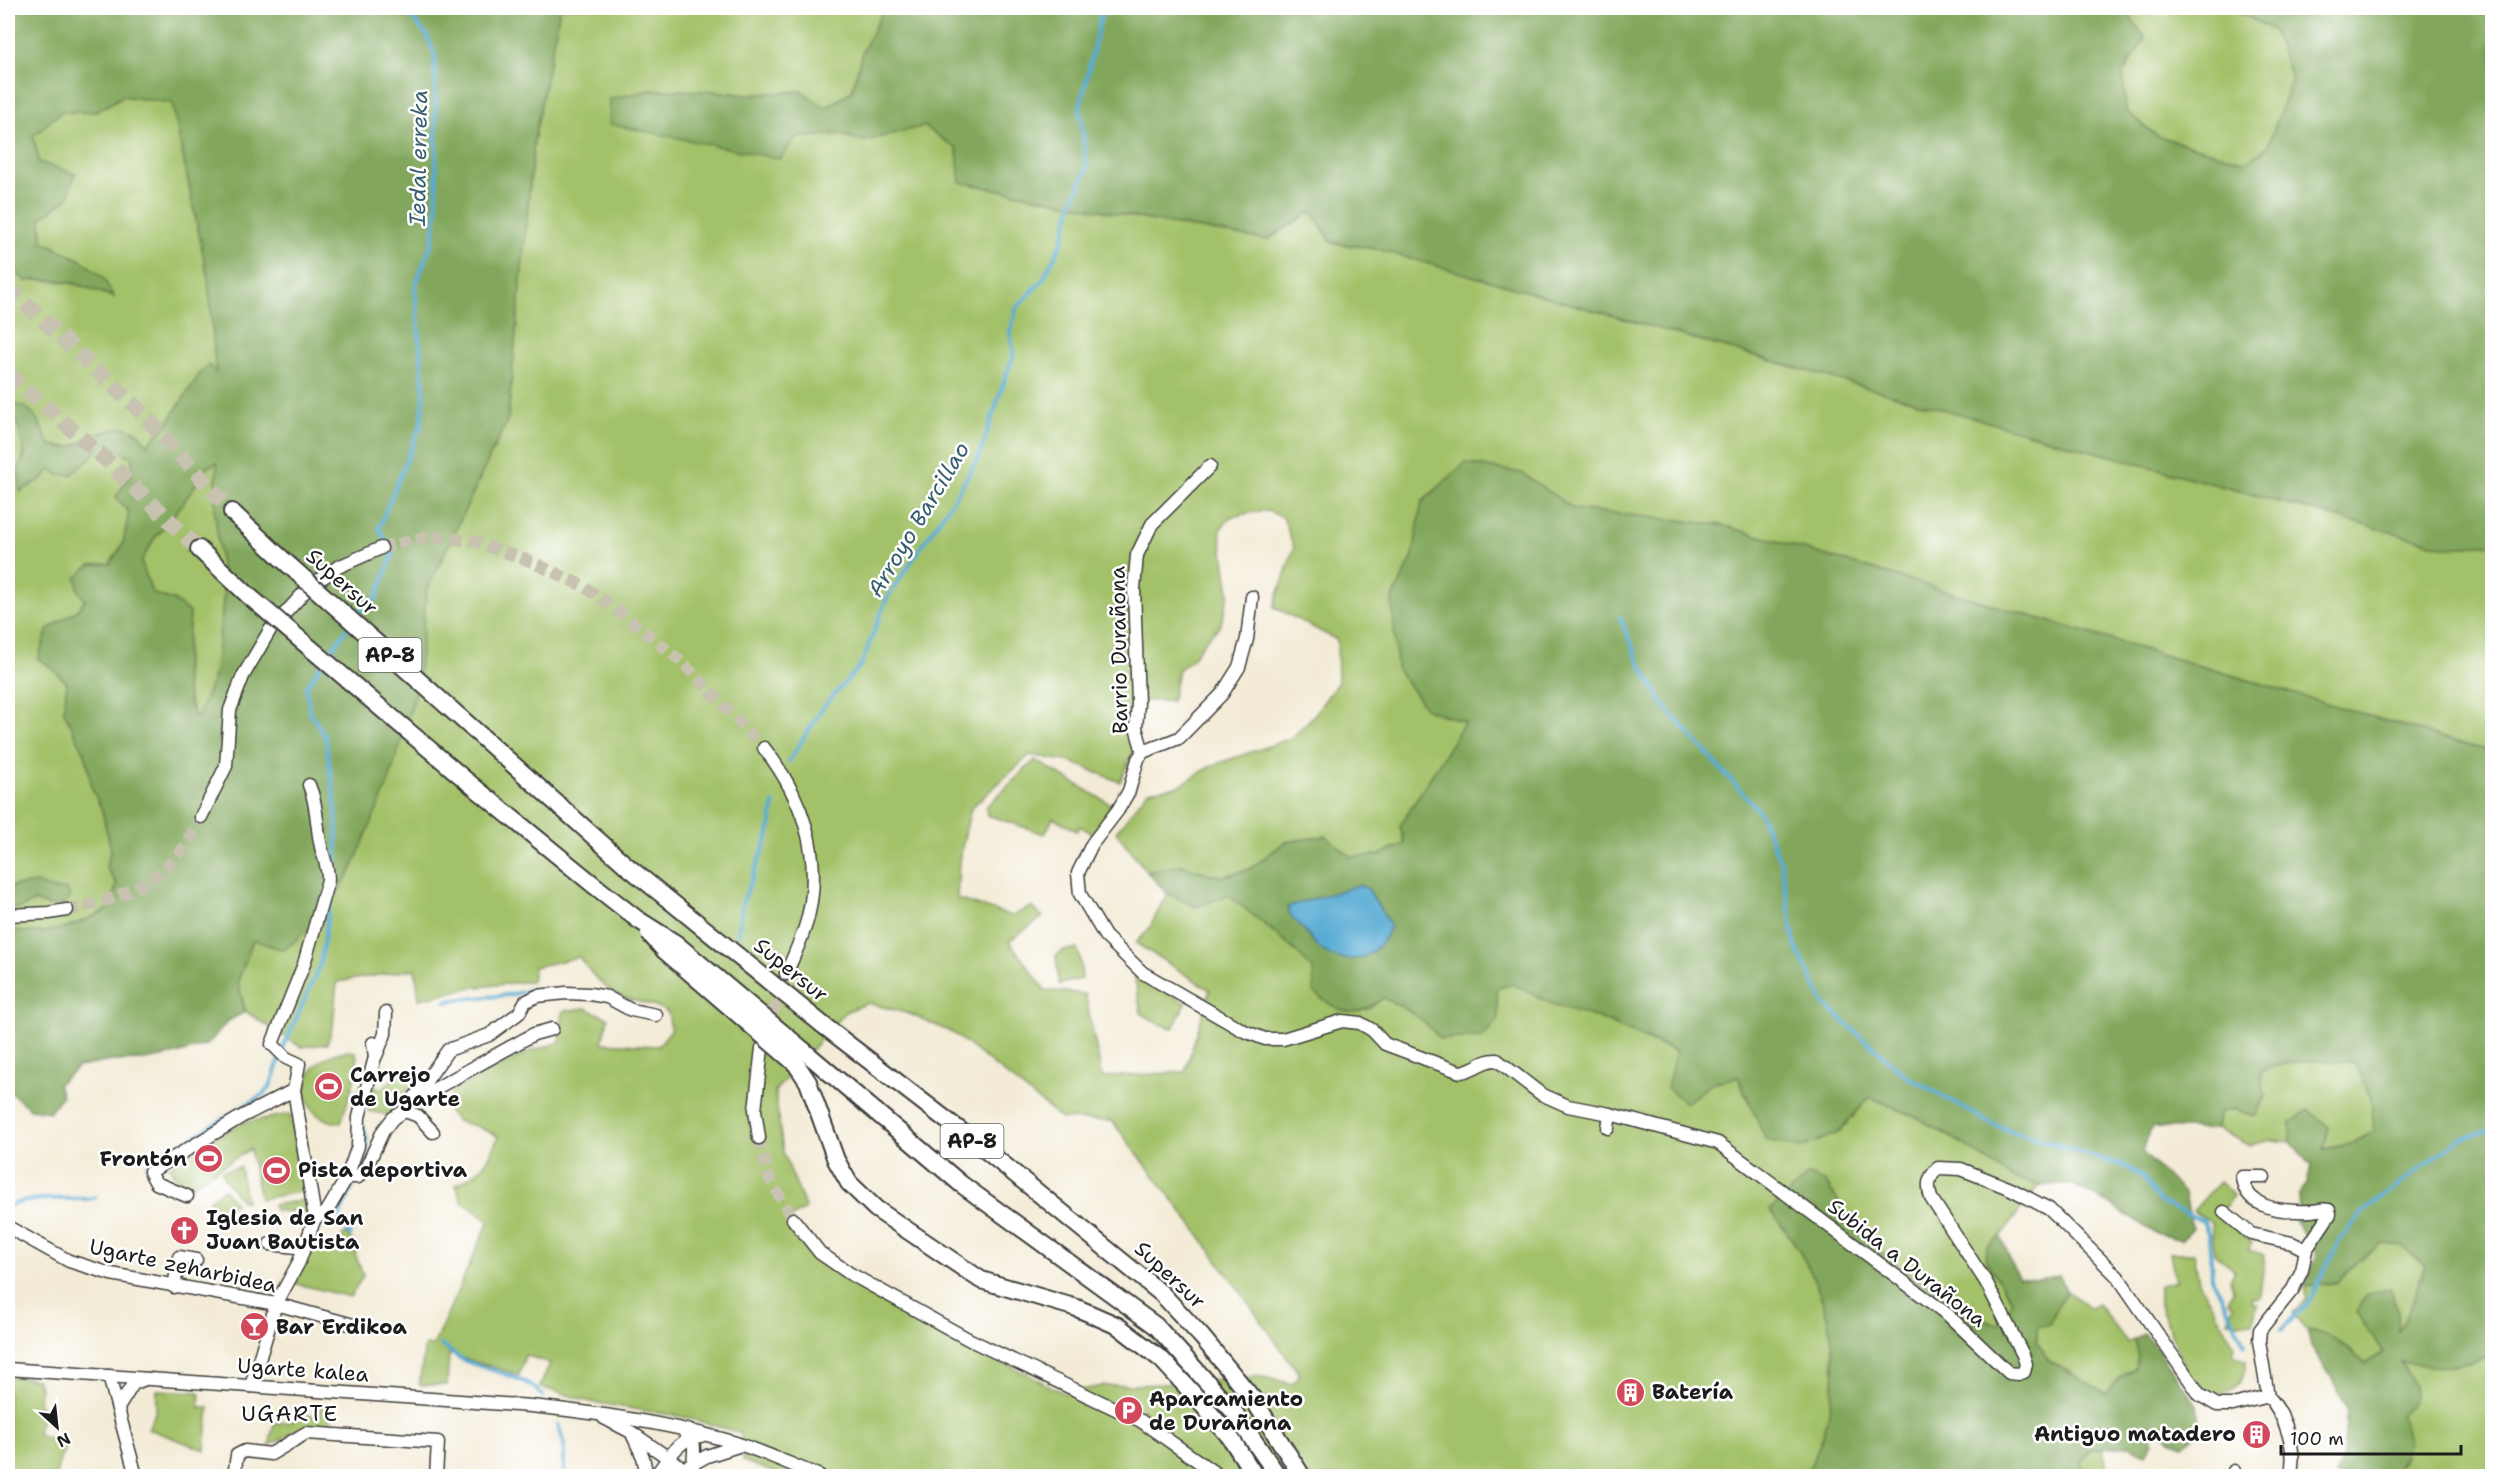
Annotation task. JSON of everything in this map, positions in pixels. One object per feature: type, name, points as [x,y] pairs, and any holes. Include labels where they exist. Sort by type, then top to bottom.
[{"type":"highway","name":"Supersur","points":[[232,512],[627,866],[823,1025],[988,1152],[1162,1294],[1202,1337],[1253,1399],[1302,1476]]},
{"type":"highway","name":"AP-8","points":[[199,549],[249,596],[468,782],[637,919],[665,951],[961,1184],[1156,1326],[1234,1412],[1278,1476]]},
{"type":"highway","name":"AP-8","points":[[800,1058],[836,1160],[849,1183],[876,1209],[981,1280],[1077,1308],[1118,1326],[1162,1360],[1230,1437],[1255,1476]]},
{"type":"street","name":"Barrio Durañona","points":[[1143,752],[1136,729],[1138,703],[1134,589],[1137,555],[1152,524],[1210,466]]},
{"type":"street","points":[[201,817],[226,766],[230,710],[243,676],[270,630],[309,587],[338,567],[381,548]]},
{"type":"street","name":"Barrio Durañona","points":[[1252,597],[1247,639],[1239,667],[1222,694],[1179,738],[1143,752],[1138,759],[1129,791],[1118,810],[1092,844],[1078,873],[1080,894],[1105,936],[1143,973],[1244,1031],[1265,1039],[1283,1038],[1342,1021],[1360,1023],[1372,1030],[1385,1044],[1460,1072],[1470,1071],[1489,1059]]},
{"type":"street","points":[[764,748],[778,766],[794,794],[806,824],[812,851],[812,885],[808,917],[786,974]]},
{"type":"street","points":[[251,1386],[276,1304],[299,1262],[315,1218],[294,1090],[299,1064],[282,1054],[272,1044],[304,964],[328,880],[328,866],[321,848],[315,800],[309,785]]},
{"type":"street","points":[[8,915],[49,914],[67,910]]},
{"type":"street","points":[[408,1107],[448,1050],[489,1035],[519,1013],[525,1002],[537,996],[590,993],[607,997],[631,1010],[656,1015]]},
{"type":"street","points":[[315,1218],[326,1213],[346,1177],[358,1146],[358,1117],[384,1034],[386,1013]]},
{"type":"street","points":[[346,1177],[358,1177],[366,1168],[383,1131],[393,1118],[408,1107],[534,1034],[552,1029]]},
{"type":"street","points":[[373,1043],[375,1057]]},
{"type":"street","points":[[759,1138],[755,1110],[762,1048]]},
{"type":"street","name":"Subida a Durañona","points":[[1489,1059],[1497,1060],[1541,1094],[1568,1106],[1610,1114],[1718,1143],[1947,1314],[2009,1373],[2018,1374],[2024,1372],[2026,1364],[2023,1355],[1986,1282],[1931,1198],[1928,1185],[1931,1174],[1938,1168],[1948,1167],[1961,1169],[2011,1189],[2049,1209],[2118,1277],[2200,1395],[2217,1405],[2233,1405],[2268,1396]]},
{"type":"street","points":[[187,1196],[156,1183],[150,1172],[241,1117],[294,1090]]},
{"type":"street","points":[[408,1107],[433,1132]]},
{"type":"street","points":[[1608,1128],[1610,1114]]},
{"type":"street","points":[[2264,1177],[2242,1178],[2245,1190],[2259,1203],[2290,1211],[2317,1211],[2323,1208],[2329,1210],[2330,1214],[2306,1250],[2302,1270],[2293,1289],[2260,1330],[2259,1341],[2268,1396],[2281,1416],[2291,1448],[2293,1468],[2290,1476]]},
{"type":"street","points":[[2224,1212],[2251,1234],[2292,1243],[2306,1250]]},
{"type":"street","points":[[794,1219],[820,1253],[849,1273],[968,1339],[1141,1421],[1219,1476]]},
{"type":"street","name":"Ugarte zeharbidea","points":[[8,1227],[69,1261],[111,1274],[276,1304],[357,1326]]},
{"type":"street","points":[[270,1244],[304,1248]]},
{"type":"street","points":[[174,1287],[179,1257],[196,1260]]},
{"type":"street","name":"Ugarte kalea","points":[[8,1369],[531,1406],[596,1413],[651,1423]]},
{"type":"street","points":[[109,1376],[136,1476]]},
{"type":"street","points":[[118,1408],[133,1384],[146,1379]]},
{"type":"street","points":[[596,1413],[631,1432],[669,1460],[688,1466]]},
{"type":"street","points":[[651,1423],[682,1431],[690,1437],[694,1443],[688,1466]]},
{"type":"street","points":[[651,1423],[726,1440],[820,1476]]},
{"type":"street","points":[[631,1432],[643,1457],[647,1476]]},
{"type":"street","points":[[234,1476],[237,1455],[245,1451],[271,1454],[306,1433],[438,1442],[436,1476]]},
{"type":"street","points":[[655,1476],[682,1442],[690,1437],[726,1440]]},
{"type":"street","points":[[671,1476],[688,1466],[741,1445]]},
{"type":"green space","points":[[8,8],[560,8],[534,140],[508,418],[426,593],[418,686],[388,784],[351,871],[321,919],[284,950],[253,940],[238,981],[245,1012],[228,1021],[208,1044],[177,1054],[145,1060],[112,1061],[78,1067],[58,1084],[62,1096],[50,1112],[30,1109],[8,1090],[8,929],[22,932],[48,932],[84,921],[109,909],[117,884],[106,867],[111,850],[102,810],[92,788],[86,756],[64,711],[67,683],[50,666],[38,659],[48,629],[78,610],[85,600],[79,592],[76,578],[90,565],[110,564],[123,544],[129,512],[116,497],[132,473],[132,457],[107,443],[71,475],[58,475],[51,469],[42,479],[20,492],[18,471],[25,454],[16,419],[8,418],[8,405],[17,405],[30,411],[39,422],[49,444],[63,448],[77,445],[95,434],[124,427],[138,432],[147,445],[166,425],[201,372],[208,365],[216,372],[208,278],[172,103],[123,96],[96,112],[61,112],[33,136],[39,162],[75,174],[68,198],[41,218],[42,241],[79,259],[103,277],[114,297],[81,285],[61,281],[25,281],[12,268],[8,256]],"holes":[[[217,463],[215,512],[224,593],[215,674],[197,719],[191,707],[185,681],[190,613],[174,601],[152,593],[141,561],[154,539],[184,502],[207,467]]]},
{"type":"green space","points":[[560,8],[884,8],[862,53],[852,91],[826,108],[801,91],[748,95],[711,91],[651,90],[795,138],[837,134],[864,141],[924,126],[957,149],[960,182],[1154,221],[1267,240],[1312,211],[1332,243],[1377,249],[2066,444],[2447,547],[2492,544],[2492,752],[1722,525],[1574,509],[1522,473],[1422,502],[1413,556],[1392,600],[1426,709],[1465,722],[1400,826],[1405,844],[1378,855],[1351,857],[1326,836],[1285,842],[1250,869],[1221,877],[1180,865],[1147,872],[1116,832],[1148,791],[1179,786],[1211,766],[1292,738],[1315,714],[1338,682],[1337,640],[1274,607],[1294,548],[1283,517],[1265,510],[1230,517],[1220,530],[1229,593],[1220,627],[1211,634],[1191,660],[1178,670],[1172,701],[1129,701],[1127,729],[1134,750],[1120,782],[1071,762],[1030,755],[971,808],[959,860],[957,899],[1012,916],[1031,907],[1043,917],[1009,941],[1045,990],[1085,994],[1102,1077],[1185,1072],[1210,990],[1136,943],[1149,929],[1167,893],[1196,907],[1228,894],[1367,1010],[1383,998],[1414,1015],[1440,1039],[1498,1020],[1497,988],[1513,984],[1552,1004],[1599,1018],[1676,1052],[1686,1102],[1714,1082],[1738,1077],[1749,1103],[1838,1133],[1870,1097],[1916,1117],[1963,1144],[2013,1178],[2039,1185],[2000,1237],[1987,1247],[2000,1282],[2013,1302],[1997,1325],[1973,1313],[1902,1269],[1873,1245],[1845,1212],[1825,1181],[1771,1211],[1793,1241],[1811,1272],[1824,1305],[1832,1338],[1834,1372],[1830,1407],[1821,1441],[1805,1476],[783,1476],[743,1461],[741,1433],[684,1417],[591,1402],[540,1387],[550,1363],[525,1355],[519,1375],[449,1354],[447,1385],[419,1385],[425,1345],[433,1346],[489,1221],[462,1202],[456,1185],[472,1176],[483,1166],[498,1136],[476,1126],[457,1121],[446,1108],[449,1097],[456,1088],[529,1052],[560,1042],[563,1011],[585,1008],[608,1018],[602,1043],[658,1046],[671,1030],[668,1012],[614,993],[579,957],[534,967],[532,981],[469,988],[419,999],[415,969],[337,982],[333,1025],[327,1044],[301,1047],[246,1012],[238,981],[253,940],[418,686],[426,593],[508,418],[534,140]],"holes":[[[867,1003],[910,1014],[953,1033],[1062,1119],[1112,1121],[1195,1229],[1300,1375],[1293,1384],[1259,1376],[1103,1386],[1064,1393],[881,1301],[848,1279],[788,1219],[806,1209],[783,1152],[775,1091],[845,1012]]]},
{"type":"green space","points":[[884,8],[2124,8],[2145,38],[2123,73],[2126,111],[2157,136],[2247,162],[2268,146],[2292,79],[2273,30],[2232,8],[2492,8],[2492,544],[2447,547],[2066,444],[1377,249],[1332,242],[1312,211],[1267,240],[1154,221],[960,182],[957,149],[924,126],[864,141],[837,134],[795,138],[780,159],[609,124],[610,99],[651,90],[711,91],[748,95],[801,91],[826,108],[852,91],[862,53]]},
{"type":"green space","points":[[2124,8],[2232,8],[2273,30],[2292,79],[2268,146],[2247,162],[2157,136],[2126,111],[2123,73],[2145,38]]},
{"type":"green space","points":[[123,96],[172,103],[208,278],[216,374],[208,365],[201,372],[166,425],[147,445],[95,434],[73,446],[57,446],[49,444],[39,422],[30,411],[17,405],[8,405],[8,256],[12,268],[25,281],[49,280],[70,283],[113,297],[107,286],[92,269],[42,241],[41,218],[67,198],[39,162],[33,136],[61,112],[96,112]]},
{"type":"green space","points":[[8,418],[16,419],[23,439],[24,451],[18,471],[42,479],[51,469],[84,464],[89,456],[107,443],[132,457],[132,473],[116,497],[129,512],[123,544],[110,564],[90,565],[85,599],[78,610],[66,619],[50,666],[67,683],[64,711],[86,756],[92,788],[102,810],[111,850],[106,867],[117,884],[109,909],[84,921],[48,932],[22,932],[8,929],[8,907],[21,908],[35,901],[49,906],[67,890],[32,885],[8,887]]},
{"type":"green space","points":[[217,463],[215,512],[224,593],[215,674],[197,720],[191,707],[186,681],[190,613],[175,601],[152,593],[141,561],[154,539],[184,502],[207,467]]},
{"type":"green space","points":[[1465,463],[1522,473],[1574,509],[1722,525],[2492,752],[2492,1354],[2470,1363],[2447,1366],[2400,1362],[2415,1385],[2413,1402],[2400,1415],[2407,1433],[2407,1447],[2401,1461],[2390,1476],[2336,1476],[2343,1456],[2347,1410],[2330,1375],[2311,1346],[2307,1330],[2324,1334],[2365,1363],[2384,1351],[2366,1329],[2357,1313],[2366,1295],[2390,1288],[2398,1313],[2399,1332],[2411,1307],[2425,1265],[2400,1245],[2380,1244],[2356,1263],[2338,1282],[2305,1287],[2317,1254],[2296,1222],[2299,1194],[2307,1183],[2311,1166],[2291,1142],[2290,1123],[2308,1110],[2329,1127],[2324,1149],[2351,1144],[2374,1132],[2371,1098],[2355,1063],[2307,1061],[2284,1064],[2261,1071],[2265,1096],[2255,1117],[2235,1109],[2220,1112],[2217,1129],[2152,1127],[2142,1152],[2185,1194],[2192,1229],[2181,1240],[2155,1233],[2074,1185],[2039,1185],[2013,1178],[1963,1144],[1916,1117],[1870,1097],[1838,1133],[1801,1148],[1766,1140],[1738,1077],[1714,1082],[1686,1103],[1667,1088],[1676,1051],[1599,1018],[1552,1004],[1513,984],[1497,988],[1498,1020],[1482,1037],[1440,1039],[1414,1015],[1383,998],[1364,1009],[1348,1012],[1332,1005],[1314,992],[1313,969],[1285,941],[1228,895],[1196,907],[1167,893],[1147,872],[1180,865],[1221,877],[1250,869],[1285,842],[1326,836],[1351,857],[1378,855],[1405,844],[1400,826],[1465,722],[1426,709],[1397,669],[1392,600],[1413,556],[1422,502]]},
{"type":"green space","points":[[1035,760],[1112,805],[1094,835],[1080,826],[1077,831],[1053,818],[1045,834],[987,815],[986,807]]},
{"type":"green space","points":[[36,883],[54,890],[67,889],[71,897],[63,905],[49,906],[35,901],[21,908],[8,907],[8,887]]},
{"type":"green space","points":[[1077,949],[1082,979],[1059,984],[1056,956],[1064,950]]},
{"type":"green space","points":[[1134,974],[1186,1003],[1173,1028],[1159,1024],[1141,1013]]},
{"type":"green space","name":"Carrejo de Ugarte","points":[[346,1051],[356,1052],[358,1067],[341,1123],[325,1119],[314,1111],[307,1101],[306,1088],[309,1076],[316,1065],[329,1056]]},
{"type":"green space","points":[[2325,1059],[2355,1063],[2371,1098],[2375,1131],[2351,1144],[2323,1149],[2290,1123],[2291,1142],[2272,1140],[2249,1145],[2217,1129],[2219,1112],[2235,1109],[2255,1116],[2265,1096],[2260,1071],[2281,1063]]},
{"type":"green space","points":[[403,1070],[416,1078],[389,1115],[368,1111],[374,1087],[382,1089]]},
{"type":"green space","points":[[290,1114],[304,1191],[260,1199],[250,1149],[184,1190],[169,1167],[231,1128],[246,1122]]},
{"type":"green space","points":[[240,1167],[246,1201],[241,1201],[224,1178],[222,1171]]},
{"type":"green space","points":[[1808,1175],[1825,1181],[1845,1212],[1873,1245],[1902,1269],[1973,1313],[1997,1325],[2013,1302],[1986,1261],[1987,1247],[2000,1237],[2019,1278],[2039,1280],[2059,1275],[2066,1290],[2049,1324],[2037,1327],[2037,1342],[2048,1360],[2107,1394],[2118,1379],[2135,1368],[2138,1356],[2134,1339],[2144,1334],[2197,1405],[2200,1431],[2183,1446],[2146,1424],[2153,1442],[2146,1454],[2130,1446],[2090,1449],[2081,1461],[2084,1476],[1805,1476],[1821,1441],[1830,1407],[1834,1372],[1831,1338],[1824,1305],[1810,1272],[1793,1240],[1770,1210]]},
{"type":"green space","points":[[2219,1182],[2233,1195],[2220,1215],[2252,1243],[2248,1250],[2265,1255],[2260,1294],[2258,1298],[2252,1297],[2251,1302],[2257,1304],[2253,1323],[2228,1321],[2233,1305],[2228,1301],[2233,1290],[2230,1279],[2235,1271],[2214,1253],[2211,1223],[2193,1211]]},
{"type":"green space","points":[[224,1189],[235,1203],[218,1215],[208,1201]]},
{"type":"green space","points":[[304,1200],[308,1214],[274,1210],[273,1205]]},
{"type":"green space","points":[[346,1233],[359,1249],[355,1253],[363,1276],[350,1297],[289,1282],[314,1244],[327,1253]]},
{"type":"green space","points":[[2380,1244],[2400,1245],[2425,1264],[2411,1307],[2398,1333],[2398,1313],[2366,1329],[2384,1351],[2365,1364],[2332,1338],[2307,1330],[2293,1314],[2306,1299],[2305,1287],[2338,1282],[2356,1263]]},
{"type":"green space","points":[[2170,1253],[2194,1253],[2199,1282],[2235,1346],[2233,1355],[2246,1361],[2242,1379],[2228,1391],[2216,1393],[2205,1390],[2189,1374],[2178,1352],[2160,1302],[2160,1286],[2175,1281]]},
{"type":"green space","points":[[2066,1290],[2090,1309],[2098,1304],[2127,1342],[2134,1339],[2138,1356],[2135,1368],[2118,1379],[2107,1394],[2048,1360],[2037,1342],[2037,1327],[2049,1324]]},
{"type":"green space","points":[[2492,1354],[2492,1463],[2487,1469],[2490,1476],[2390,1476],[2406,1457],[2400,1415],[2406,1371],[2399,1362],[2447,1366],[2470,1363]]},
{"type":"green space","points":[[8,1376],[37,1379],[37,1384],[40,1385],[39,1404],[45,1412],[36,1433],[56,1442],[58,1437],[66,1443],[55,1476],[8,1476]]},
{"type":"green space","points":[[157,1390],[200,1392],[199,1407],[209,1407],[205,1450],[148,1429],[156,1410]]},
{"type":"green space","points":[[319,1406],[332,1406],[331,1427],[299,1429],[269,1446],[274,1423],[290,1422],[303,1415],[319,1416]]},
{"type":"green space","points":[[2103,1448],[2108,1476],[2084,1476],[2081,1461],[2090,1449]]},
{"type":"water","points":[[1359,885],[1368,889],[1390,925],[1385,937],[1370,953],[1360,958],[1339,958],[1317,946],[1292,918],[1287,907]]},
{"type":"waterway","name":"Iedal erreka","points":[[355,617],[360,610],[375,601],[393,554],[379,528],[421,424],[424,394],[415,287],[432,242],[437,212],[435,56],[427,35],[403,8]]},
{"type":"waterway","name":"Arroyo Barcillao","points":[[789,761],[824,706],[861,665],[887,598],[978,459],[1014,353],[1010,333],[1017,307],[1042,281],[1062,242],[1073,200],[1087,168],[1080,108],[1101,15],[1106,8]]},
{"type":"waterway","points":[[1620,617],[1638,660],[1664,706],[1759,811],[1781,863],[1795,945],[1824,1004],[1906,1076],[1996,1126],[2127,1167],[2143,1178],[2160,1202],[2203,1221],[2209,1235],[2212,1277],[2245,1345]]},
{"type":"waterway","name":"Iedal erreka","points":[[327,656],[349,626]]},
{"type":"waterway","points":[[147,1165],[261,1096],[270,1087],[284,1046],[320,965],[337,850],[336,808],[325,736],[310,713],[306,687],[321,665]]},
{"type":"waterway","name":"Arroyo Barcillao","points":[[738,935],[742,904],[769,834],[774,803]]},
{"type":"waterway","name":"Arroyo Barcillao","points":[[445,1002],[512,994],[533,989]]},
{"type":"waterway","name":"Arroyo Barcillao","points":[[360,1167],[367,1140],[364,1128]]},
{"type":"waterway","points":[[2281,1330],[2308,1303],[2340,1239],[2365,1210],[2460,1139],[2492,1129]]},
{"type":"waterway","name":"Arroyo Barcillao","points":[[350,1235],[339,1216],[353,1186]]},
{"type":"waterway","points":[[8,1206],[37,1199],[96,1197]]},
{"type":"waterway","name":"Arroyo Barcillao","points":[[441,1345],[465,1361],[518,1379],[537,1389],[543,1396]]},
{"type":"waterway","name":"Arroyo Barcillao","points":[[558,1424],[564,1444],[564,1476]]},
{"type":"tunnel","points":[[8,287],[142,413],[232,512]]},
{"type":"tunnel","points":[[8,374],[102,456],[199,549]]},
{"type":"tunnel","points":[[381,548],[427,537],[473,541],[532,562],[585,587],[628,618],[683,663],[764,748]]},
{"type":"tunnel","points":[[67,910],[114,898],[156,876],[180,853],[201,817]]},
{"type":"tunnel","points":[[768,1030],[786,974]]},
{"type":"tunnel","points":[[759,1138],[769,1178],[793,1219]]},
{"type":"place","name":"Carrejo de Ugarte","points":[[329,1087]]},
{"type":"place","name":"Frontón","points":[[208,1159]]},
{"type":"place","name":"Pista deportiva","points":[[277,1170]]},
{"type":"place","name":"Iglesia de San Juan Bautista","points":[[185,1230]]},
{"type":"place","name":"Bar Erdikoa","points":[[255,1327]]},
{"type":"place","name":"Batería","points":[[1631,1392]]},
{"type":"place","name":"Aparcamiento de Durañona","points":[[1128,1411]]},
{"type":"place","name":"Antiguo matadero","points":[[2257,1434]]},
{"type":"district","name":"UGARTE","points":[[290,1413]]}]
